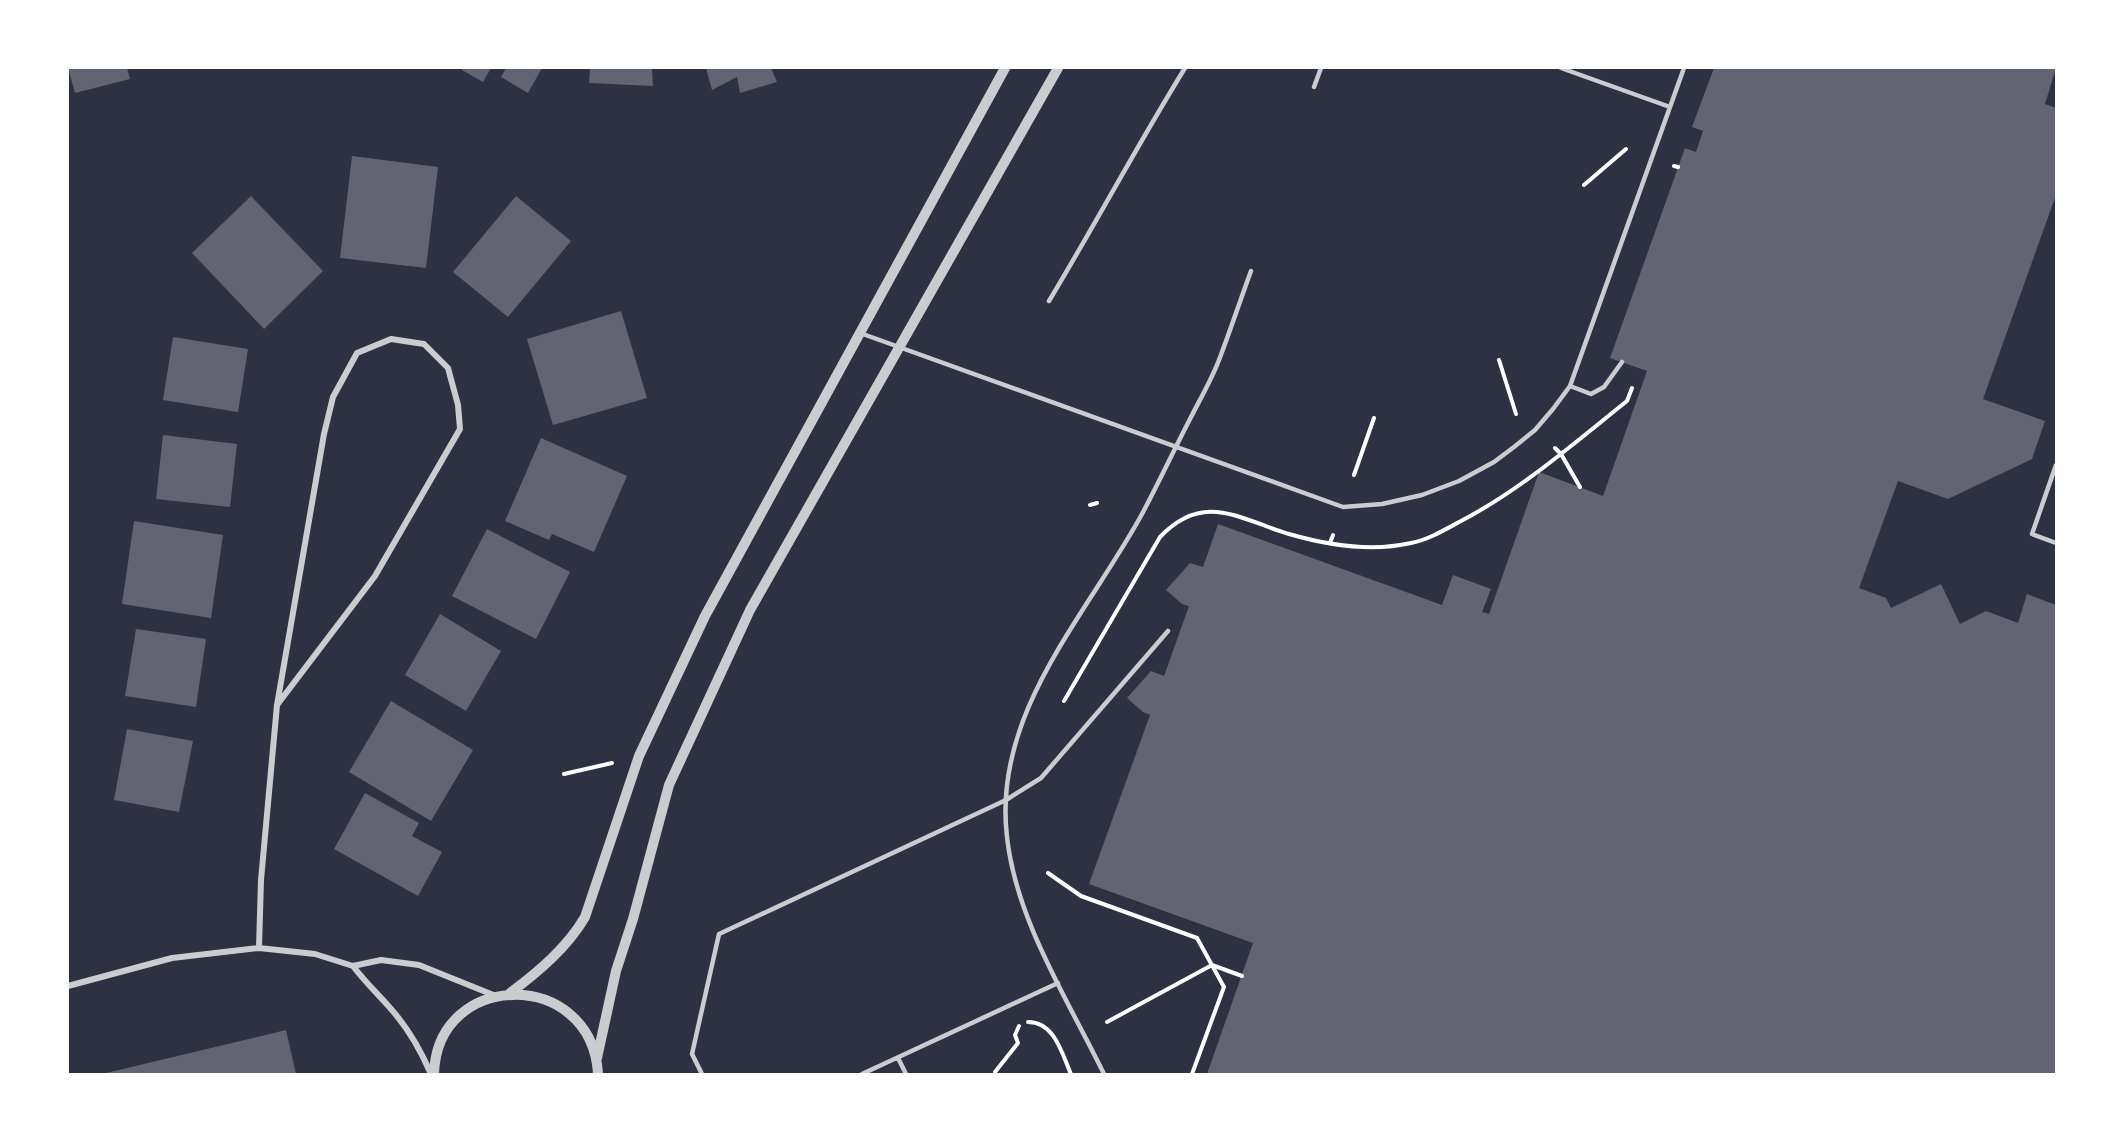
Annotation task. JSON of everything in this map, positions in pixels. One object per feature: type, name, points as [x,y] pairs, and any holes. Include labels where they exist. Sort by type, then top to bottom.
[{"type":"street","points":[[510,993],[565,945],[576,933],[585,917],[639,756],[705,616],[1005,68]]},
{"type":"street","points":[[598,1074],[597,1058],[616,971],[633,919],[669,785],[750,610],[1058,68]]},
{"type":"street","points":[[259,948],[261,880],[277,705],[324,434],[333,398],[357,353],[391,339],[424,344],[448,368],[458,405],[460,429],[375,576],[277,705]]},
{"type":"street","points":[[68,986],[172,958],[259,948],[315,954],[353,966],[381,960],[419,965],[496,996]]},
{"type":"street","points":[[353,966],[392,1010],[420,1049],[432,1074]]},
{"type":"street","points":[[432,1074],[440,1043],[449,1027],[470,1008],[496,996],[510,993],[533,995],[555,1003],[574,1018],[588,1036],[597,1058]]},
{"type":"lane","points":[[1050,301],[1144,135],[1185,68]]},
{"type":"lane","points":[[1314,87],[1321,68]]},
{"type":"lane","points":[[1561,68],[1670,107]]},
{"type":"lane","points":[[859,332],[1343,507],[1382,504],[1422,495],[1459,481],[1494,462],[1535,430],[1570,386],[1684,68]]},
{"type":"lane","points":[[1104,1074],[1058,983],[1017,891],[1006,835],[1006,800],[1014,747],[1027,708],[1043,677],[1142,515],[1218,362],[1251,271]]},
{"type":"lane","points":[[1570,386],[1591,394],[1604,387],[1622,362]]},
{"type":"lane","points":[[2056,465],[2032,534],[2056,543]]},
{"type":"lane","points":[[702,1074],[692,1054],[719,934],[1006,800],[1041,778],[1168,631]]},
{"type":"lane","points":[[862,1074],[1058,983]]},
{"type":"lane","points":[[898,1058],[906,1074]]},
{"type":"path","points":[[1584,185],[1626,149]]},
{"type":"path","points":[[1499,360],[1516,414]]},
{"type":"path","points":[[1354,475],[1374,418]]},
{"type":"path","points":[[1555,448],[1561,454],[1580,487]]},
{"type":"path","points":[[1090,505],[1097,503]]},
{"type":"path","points":[[1164,521],[1169,527]]},
{"type":"path","points":[[1330,543],[1333,535]]},
{"type":"path","points":[[564,774],[639,756]]},
{"type":"path","points":[[1048,873],[1081,896],[1197,938],[1224,987],[1192,1074]]},
{"type":"path","points":[[1107,1022],[1212,965],[1242,976]]},
{"type":"path","points":[[995,1072],[1018,1043],[1015,1035],[1017,1028],[1030,1021],[1044,1025],[1051,1031],[1071,1074]]},
{"type":"building","points":[[68,68],[127,68],[130,79],[75,93]]},
{"type":"building","points":[[463,68],[491,68],[483,82],[462,70]]},
{"type":"building","points":[[506,68],[542,68],[528,93],[501,77]]},
{"type":"building","points":[[590,68],[652,68],[653,86],[589,83]]},
{"type":"building","points":[[706,68],[771,68],[777,82],[740,93],[737,77],[712,90]]},
{"type":"building","points":[[1714,68],[2056,68],[2045,104],[2056,108],[2056,195],[1983,399],[2045,421],[2032,459],[1948,499],[1898,481],[1859,588],[1886,598],[1891,608],[1941,584],[1960,624],[1986,611],[2018,623],[2027,594],[2056,605],[2056,1074],[1207,1074],[1253,943],[1089,884],[1150,715],[1127,698],[1151,671],[1164,676],[1189,606],[1182,604],[1166,590],[1190,563],[1203,567],[1218,524],[1442,605],[1453,575],[1491,589],[1482,612],[1489,614],[1539,472],[1603,496],[1647,371],[1610,358],[1685,148],[1696,152],[1703,131],[1692,127]]},
{"type":"building","points":[[352,156],[438,167],[426,268],[340,258]]},
{"type":"building","points":[[251,196],[323,271],[264,329],[192,253]]},
{"type":"building","points":[[516,196],[571,241],[508,317],[453,272]]},
{"type":"building","points":[[621,311],[647,398],[553,425],[527,339]]},
{"type":"building","points":[[173,337],[248,349],[238,412],[163,400]]},
{"type":"building","points":[[163,435],[237,444],[230,507],[156,499]]},
{"type":"building","points":[[541,438],[627,476],[594,552],[552,534],[549,540],[505,521]]},
{"type":"building","points":[[134,521],[223,535],[211,618],[122,604]]},
{"type":"building","points":[[487,529],[570,572],[536,639],[452,596]]},
{"type":"building","points":[[440,614],[501,651],[466,711],[405,675]]},
{"type":"building","points":[[136,629],[206,639],[196,707],[125,696]]},
{"type":"building","points":[[391,701],[473,750],[431,821],[349,772]]},
{"type":"building","points":[[127,729],[193,741],[179,812],[114,800]]},
{"type":"building","points":[[365,793],[419,823],[412,836],[442,852],[418,896],[334,849]]},
{"type":"building","points":[[286,1030],[296,1074],[102,1074]]}]
